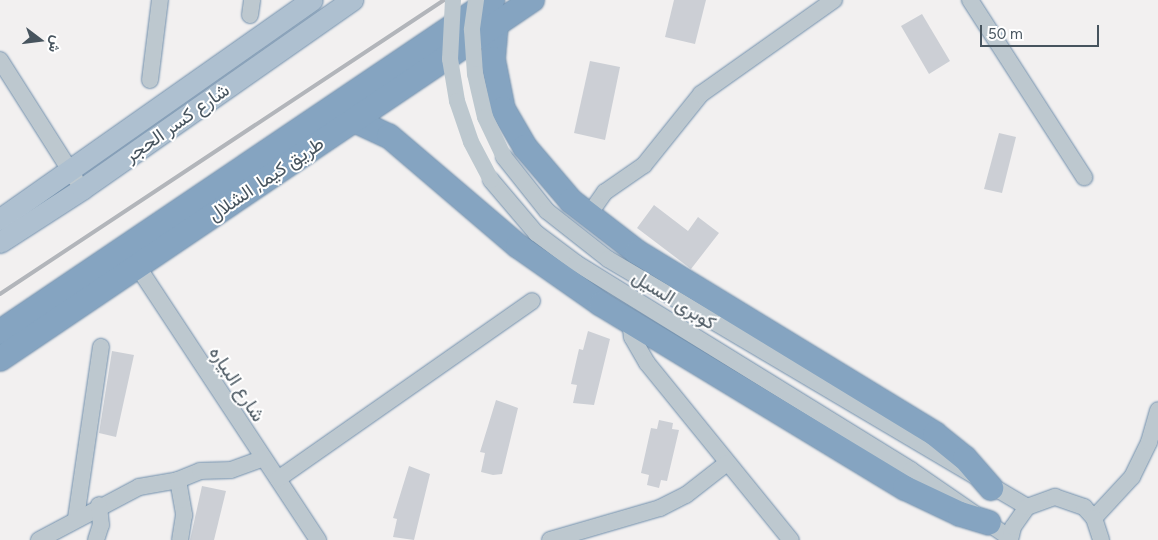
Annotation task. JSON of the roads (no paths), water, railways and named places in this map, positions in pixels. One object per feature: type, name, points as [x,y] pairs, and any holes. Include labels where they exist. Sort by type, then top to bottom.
[{"type":"highway","name":"طريق كيما, الشلال","points":[[0,359],[131,257],[492,0]]},
{"type":"highway","name":"طريق كيما, الشلال","points":[[0,332],[131,257],[354,120],[532,0]]},
{"type":"highway","points":[[496,25],[494,76],[511,125],[540,168],[588,216],[637,252],[935,434],[965,458],[991,488]]},
{"type":"highway","points":[[354,120],[389,136],[545,266],[630,321],[905,488],[960,514],[990,523]]},
{"type":"main road","name":"شارع كسر الحجر","points":[[0,219],[312,0]]},
{"type":"main road","name":"شارع كسر الحجر","points":[[0,242],[82,189],[352,0]]},
{"type":"street","points":[[150,80],[160,0]]},
{"type":"street","name":"كوبرى السيل","points":[[453,0],[450,59],[457,101],[470,142],[491,180],[536,233],[576,263],[903,464],[990,523],[1010,539]]},
{"type":"street","name":"كوبرى السيل","points":[[476,0],[475,74],[485,117],[504,157],[547,211],[608,259],[991,488],[1027,507]]},
{"type":"street","points":[[588,216],[605,192],[644,165],[701,94],[834,0]]},
{"type":"street","points":[[970,0],[1084,177]]},
{"type":"street","points":[[0,60],[82,189]]},
{"type":"street","name":"شارع البياره","points":[[131,257],[262,459],[278,479],[318,540]]},
{"type":"street","points":[[278,479],[532,302]]},
{"type":"street","points":[[630,321],[638,350],[727,463],[791,540]]},
{"type":"street","points":[[76,518],[101,346]]},
{"type":"street","points":[[1094,518],[1132,477],[1149,442],[1158,410]]},
{"type":"street","points":[[39,540],[99,505],[139,487],[178,480],[200,471],[231,470],[262,459]]},
{"type":"street","points":[[561,538],[660,508],[686,495],[727,463]]},
{"type":"street","points":[[178,480],[184,515],[180,540]]},
{"type":"street","points":[[1010,539],[1016,521],[1027,507],[1055,497],[1084,507],[1094,518],[1100,540]]},
{"type":"street","points":[[96,540],[101,525],[99,505]]},
{"type":"railway","points":[[0,294],[444,0]]}]
